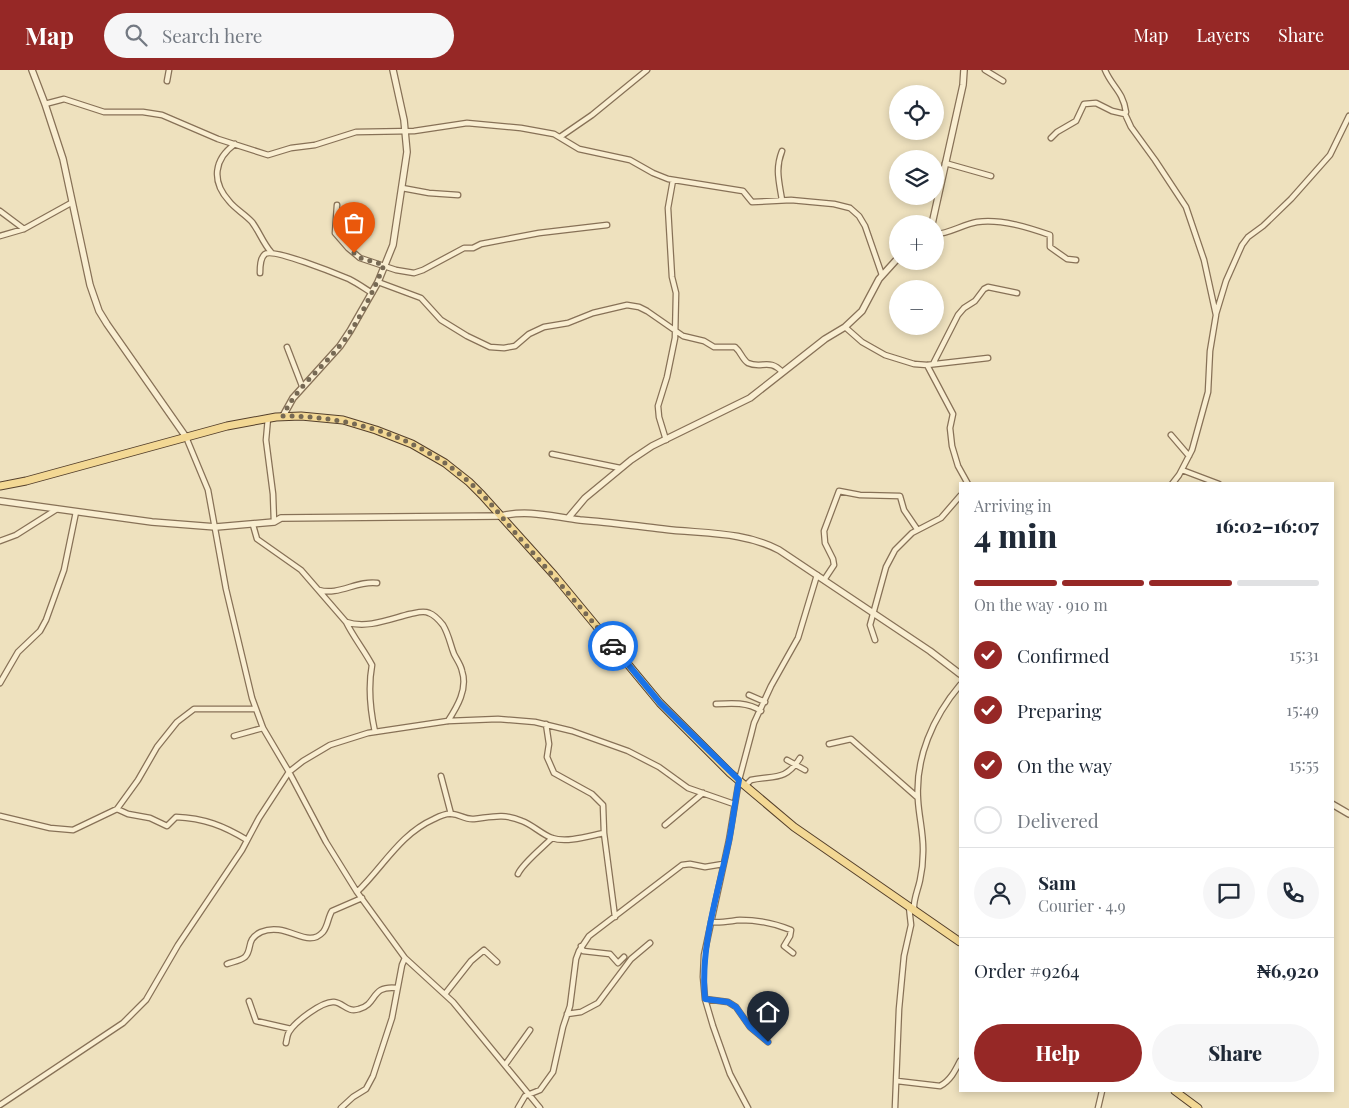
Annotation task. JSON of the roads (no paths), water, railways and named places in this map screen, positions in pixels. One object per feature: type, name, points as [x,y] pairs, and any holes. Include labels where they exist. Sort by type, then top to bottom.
[{"type":"main road","points":[[0,486],[26,481],[227,426],[283,416],[343,420],[412,444],[458,472],[482,495],[554,575],[660,703],[745,786],[794,827],[959,941]]},
{"type":"main road","points":[[1176,1092],[1198,1108]]},
{"type":"street","points":[[32,70],[63,159],[90,285],[100,311],[107,324],[186,437],[208,490],[226,589],[252,698],[263,728],[326,842],[357,892],[405,958],[453,1002],[540,1108]]},
{"type":"street","points":[[167,81],[170,70]]},
{"type":"street","points":[[283,416],[292,398],[340,346],[378,282],[393,245],[408,152],[400,96],[393,70]]},
{"type":"street","points":[[560,137],[592,115],[646,70]]},
{"type":"street","points":[[934,215],[963,85],[964,70]]},
{"type":"street","points":[[985,70],[1003,81]]},
{"type":"street","points":[[1105,70],[1122,95],[1125,114],[1131,127],[1186,207],[1204,260],[1216,315]]},
{"type":"street","points":[[45,104],[64,99],[104,112],[143,112],[162,115],[268,156],[291,148],[315,145],[356,132],[423,130],[467,123],[522,128],[550,133],[579,149],[630,160],[653,173],[673,180],[741,190],[747,194],[750,200],[755,202],[782,200],[834,204],[850,208],[859,216],[865,226],[882,275]]},
{"type":"street","points":[[1051,138],[1076,120],[1084,104],[1096,103],[1112,111],[1125,114]]},
{"type":"street","points":[[1173,482],[1192,450],[1208,392],[1210,351],[1216,315],[1226,281],[1242,245],[1248,237],[1292,199],[1330,155],[1349,116]]},
{"type":"street","points":[[235,144],[226,150],[220,160],[219,183],[228,201],[252,223],[271,252]]},
{"type":"street","points":[[782,151],[778,163],[778,176],[782,200]]},
{"type":"street","points":[[945,163],[991,176]]},
{"type":"street","points":[[666,440],[659,417],[658,406],[668,377],[675,331],[676,293],[672,278],[668,208],[673,180]]},
{"type":"street","points":[[402,188],[429,194],[458,195]]},
{"type":"street","points":[[0,236],[24,228],[72,203]]},
{"type":"street","points":[[337,205],[334,231],[360,258],[396,270],[414,273],[464,248],[473,248],[481,244],[539,233],[607,225]]},
{"type":"street","points":[[0,211],[24,228]]},
{"type":"street","points":[[944,233],[976,222],[1017,225],[1050,236],[1050,247],[1067,258],[1076,260]]},
{"type":"street","points":[[260,273],[263,256],[271,252],[291,257],[344,277],[372,293]]},
{"type":"street","points":[[569,517],[584,498],[620,468],[652,446],[750,398],[825,339],[845,327],[862,311],[882,275],[889,268]]},
{"type":"street","points":[[378,282],[421,298],[441,320],[490,347],[515,346],[529,334],[544,327],[568,323],[593,313],[627,305],[639,307],[647,311],[683,336],[704,341],[714,347],[735,347],[747,362],[751,364],[773,365],[782,372]]},
{"type":"street","points":[[933,364],[958,315],[964,308],[975,301],[984,289],[988,287],[1017,293]]},
{"type":"street","points":[[1214,306],[1220,300]]},
{"type":"street","points":[[845,327],[862,342],[885,356],[914,364],[927,365],[988,358]]},
{"type":"street","points":[[286,348],[302,386]]},
{"type":"street","points":[[927,365],[953,414],[950,428],[952,446],[960,471],[967,482]]},
{"type":"street","points":[[268,418],[266,440],[273,494],[274,522]]},
{"type":"street","points":[[1171,435],[1188,456]]},
{"type":"street","points":[[552,454],[620,468]]},
{"type":"street","points":[[1182,470],[1214,482]]},
{"type":"street","points":[[824,580],[834,566],[833,559],[825,543],[824,531],[839,491],[860,495],[900,496],[904,510],[917,529]]},
{"type":"street","points":[[875,640],[870,628],[888,562],[904,540],[917,529],[941,518],[959,497]]},
{"type":"street","points":[[0,500],[152,522],[216,527],[253,525],[274,522],[281,518],[501,516],[524,513],[747,538],[769,545],[824,580],[930,651],[959,673]]},
{"type":"street","points":[[0,541],[16,535],[57,509]]},
{"type":"street","points":[[0,683],[18,652],[40,631],[46,620],[64,570],[76,512]]},
{"type":"street","points":[[253,525],[257,539],[307,576],[346,622],[355,640],[365,651],[372,665],[369,693],[375,732]]},
{"type":"street","points":[[748,1108],[730,1074],[705,999],[704,955],[739,780],[754,723],[800,632],[816,575]]},
{"type":"street","points":[[318,589],[328,591],[368,582],[377,583]]},
{"type":"street","points":[[346,622],[357,624],[379,623],[400,615],[422,612],[430,613],[438,619],[449,637],[454,653],[462,668],[464,679],[459,703],[448,721]]},
{"type":"street","points":[[895,1108],[899,1009],[904,956],[911,925],[912,908],[922,868],[924,841],[917,797],[918,772],[924,748],[944,706],[959,685]]},
{"type":"street","points":[[749,695],[765,702]]},
{"type":"street","points":[[716,704],[753,705],[761,711]]},
{"type":"street","points":[[0,816],[50,828],[73,830],[117,809],[138,780],[157,746],[177,722],[194,710],[256,709]]},
{"type":"street","points":[[0,1105],[123,1023],[146,1000],[178,946],[289,772],[330,745],[375,732],[448,721],[498,719],[546,724],[628,751],[658,767],[685,786],[734,804]]},
{"type":"street","points":[[546,724],[549,744],[547,757],[551,768],[557,775],[588,791],[603,805],[604,833],[615,917]]},
{"type":"street","points":[[234,736],[263,728]]},
{"type":"street","points":[[829,744],[851,739],[917,797]]},
{"type":"street","points":[[745,786],[751,780],[778,778],[796,764],[800,758]]},
{"type":"street","points":[[787,760],[805,770]]},
{"type":"street","points":[[441,776],[451,814]]},
{"type":"street","points":[[665,825],[703,792]]},
{"type":"street","points":[[1334,805],[1349,814]]},
{"type":"street","points":[[117,809],[128,814],[150,818],[167,826],[176,817],[205,821],[224,827],[247,840]]},
{"type":"street","points":[[357,892],[406,837],[426,822],[451,814],[461,818],[473,819],[486,816],[510,817],[524,821],[552,838],[567,839],[604,833]]},
{"type":"street","points":[[518,874],[520,868],[552,838]]},
{"type":"street","points":[[518,1108],[522,1100],[529,1094],[540,1090],[551,1077],[571,998],[573,971],[581,946],[595,930],[615,917],[682,865],[690,864],[706,867],[723,864]]},
{"type":"street","points":[[227,964],[242,959],[247,954],[249,943],[262,932],[277,929],[307,939],[318,936],[324,930],[332,911],[362,898]]},
{"type":"street","points":[[711,922],[751,920],[770,922],[791,930],[784,946],[793,953]]},
{"type":"street","points":[[567,1014],[581,1012],[598,1003],[631,959],[650,943]]},
{"type":"street","points":[[581,946],[583,951],[610,954],[618,963],[624,957]]},
{"type":"street","points":[[445,994],[470,961],[484,950],[497,962]]},
{"type":"street","points":[[341,1108],[366,1089],[369,1084],[388,1029],[405,958]]},
{"type":"street","points":[[286,1043],[291,1029],[323,1004],[336,1002],[346,1009],[360,1009],[380,989],[385,987],[397,988]]},
{"type":"street","points":[[705,999],[728,1002],[736,1007],[750,1027],[768,1042]]},
{"type":"street","points":[[249,1000],[256,1022],[291,1029]]},
{"type":"street","points":[[505,1065],[530,1030]]},
{"type":"street","points":[[897,1081],[940,1086],[953,1075],[959,1063]]},
{"type":"street","points":[[1098,1108],[1102,1092]]}]
